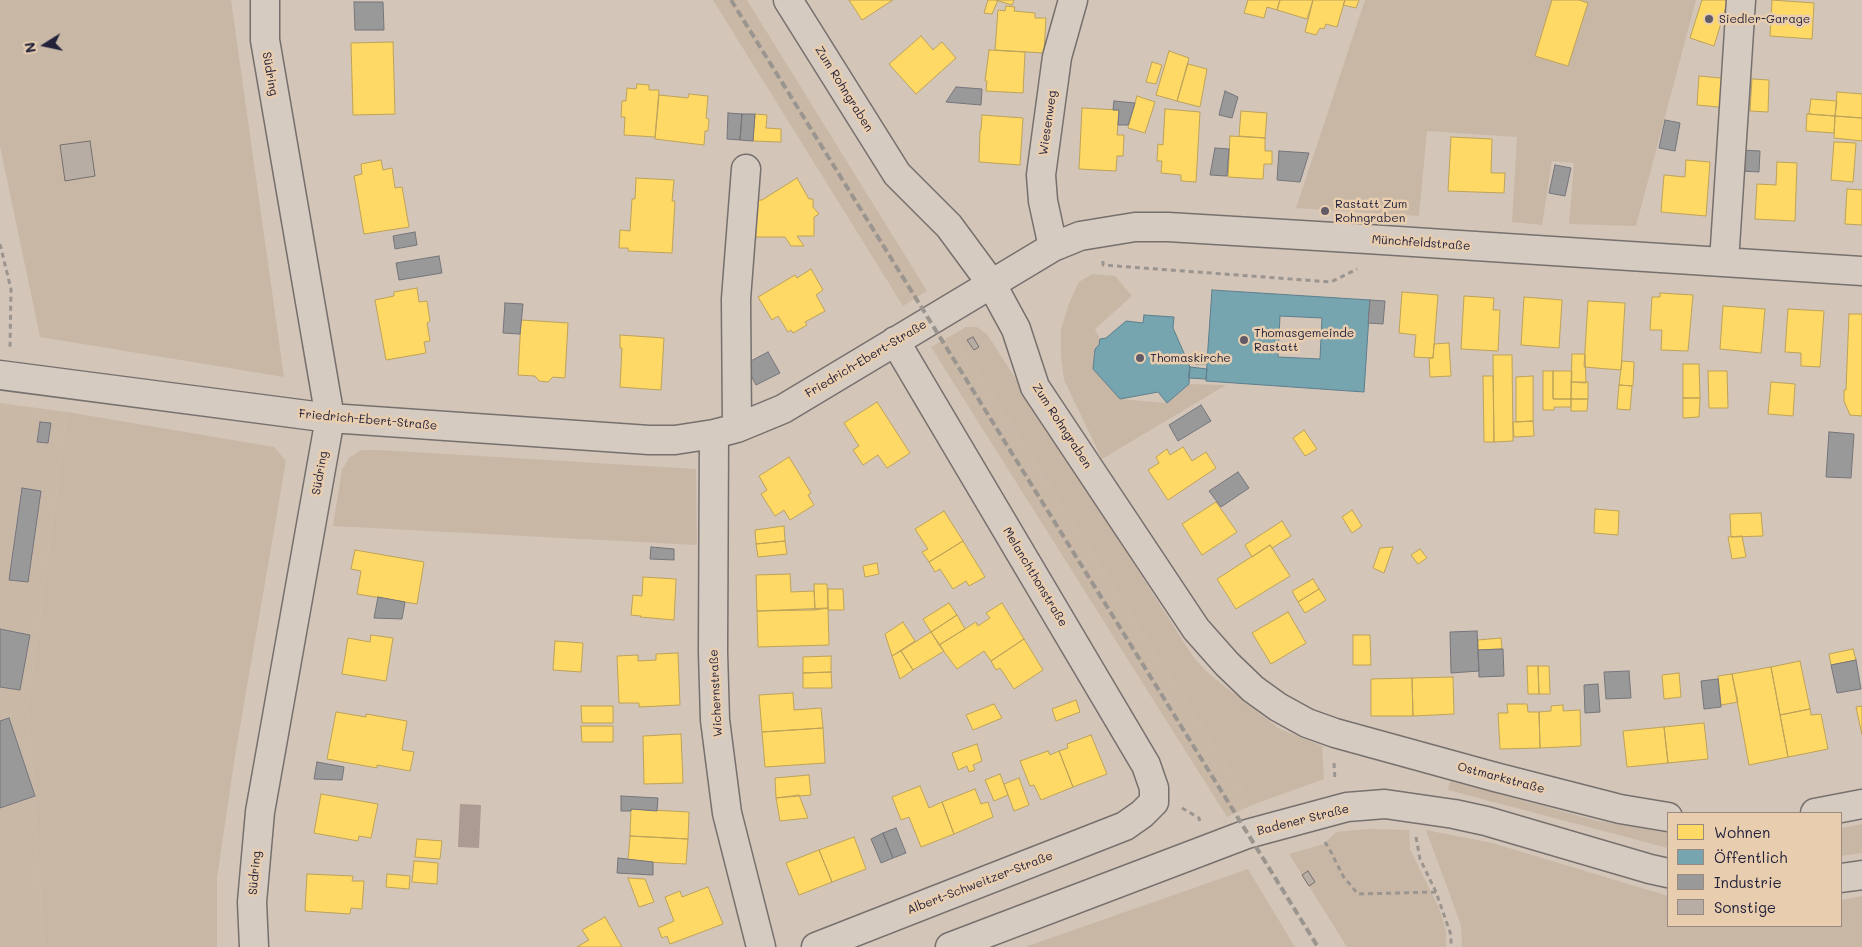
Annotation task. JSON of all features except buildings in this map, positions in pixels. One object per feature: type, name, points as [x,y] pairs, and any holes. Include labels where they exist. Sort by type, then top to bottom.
[{"type":"street","name":"Südring","points":[[254,947],[252,902],[260,812],[330,418],[265,40],[265,0]]},
{"type":"street","name":"Zum Rohngraben","points":[[788,0],[897,174],[948,226],[991,283],[1016,329],[1035,386],[1196,629],[1227,664],[1259,693],[1307,724],[1335,733]]},
{"type":"street","name":"Wiesenweg","points":[[1053,248],[1043,201],[1041,175],[1057,58],[1073,0]]},
{"type":"street","points":[[1724,262],[1741,0]]},
{"type":"street","points":[[726,431],[746,169]]},
{"type":"street","name":"Münchfeldstraße","points":[[991,283],[1053,248],[1080,236],[1135,227],[1168,227],[1367,239],[1862,271]]},
{"type":"street","name":"Friedrich-Ebert-Straße","points":[[4,375],[330,418],[649,440],[674,440],[726,431],[784,409],[991,283]]},
{"type":"street","name":"Melanchthonstraße","points":[[895,341],[1146,765],[1154,788],[1148,808]]},
{"type":"street","name":"Wichernstraße","points":[[726,431],[713,652],[715,720],[727,813],[761,947]]},
{"type":"street","name":"Ostmarkstraße","points":[[1335,733],[1612,807],[1667,817]]},
{"type":"street","name":"Badener Straße","points":[[950,947],[1247,834],[1347,807],[1386,804],[1420,808],[1486,821],[1667,873]]},
{"type":"street","points":[[1820,812],[1862,804]]},
{"type":"street","name":"Albert-Schweitzer-Straße","points":[[816,947],[1125,826],[1148,808]]},
{"type":"street","points":[[1842,878],[1862,875]]},
{"type":"path","points":[[1097,233],[1104,265],[1331,282],[1365,264],[1367,239]]},
{"type":"path","points":[[0,244],[11,289],[4,375]]},
{"type":"path","points":[[1148,808],[1183,808],[1199,818],[1209,848]]},
{"type":"path","points":[[1307,818],[1332,852],[1343,876],[1358,894],[1436,892]]},
{"type":"shaded area","points":[[0,0],[231,0],[284,377],[40,337],[0,146]]},
{"type":"shaded area","points":[[713,0],[747,0],[927,291],[903,306]]},
{"type":"shaded area","points":[[1365,0],[1696,0],[1636,226],[1569,224],[1574,163],[1552,161],[1542,225],[1512,222],[1517,137],[1427,131],[1419,216],[1296,208]]},
{"type":"shaded area","points":[[1092,274],[1115,276],[1132,296],[1095,329],[1100,339],[1099,345],[1095,349],[1093,369],[1120,399],[1167,403],[1189,384],[1226,385],[1102,459],[1064,380],[1061,356],[1061,329],[1069,303],[1079,282]]},
{"type":"shaded area","points":[[966,327],[977,327],[987,334],[1194,658],[1209,674],[1280,729],[1322,746],[1324,779],[1252,805],[954,334]]},
{"type":"shaded area","points":[[954,334],[1252,805],[1227,817],[931,347]]},
{"type":"shaded area","points":[[0,403],[67,412],[28,706],[44,947],[0,947]]},
{"type":"shaded area","points":[[67,412],[274,447],[286,461],[235,756],[217,878],[217,947],[44,947],[28,706]]},
{"type":"shaded area","points":[[361,450],[696,469],[697,545],[333,526],[342,470],[349,458]]},
{"type":"shaded area","points":[[1450,781],[1598,821],[1667,833],[1667,848],[1448,790]]},
{"type":"shaded area","points":[[460,804],[481,805],[479,848],[458,847]]},
{"type":"shaded area","points":[[1862,824],[1862,853],[1842,856],[1842,828]]},
{"type":"shaded area","points":[[1370,829],[1409,830],[1410,849],[1439,908],[1446,932],[1446,947],[1347,947],[1289,854],[1324,844],[1336,832]]},
{"type":"shaded area","points":[[1426,830],[1492,843],[1667,896],[1667,927],[1842,927],[1842,900],[1862,896],[1862,947],[1462,947],[1461,925]]},
{"type":"shaded area","points":[[1248,869],[1295,947],[1026,947],[1028,946]]},
{"type":"railway","points":[[731,0],[1318,947]]},
{"type":"place","name":"Siedler-Garage","points":[[1709,19]]},
{"type":"place","name":"Rastatt Zum Rohngraben","points":[[1325,211]]},
{"type":"place","name":"Thomasgemeinde Rastatt","points":[[1244,340]]},
{"type":"place","name":"Thomaskirche","points":[[1140,358]]}]
